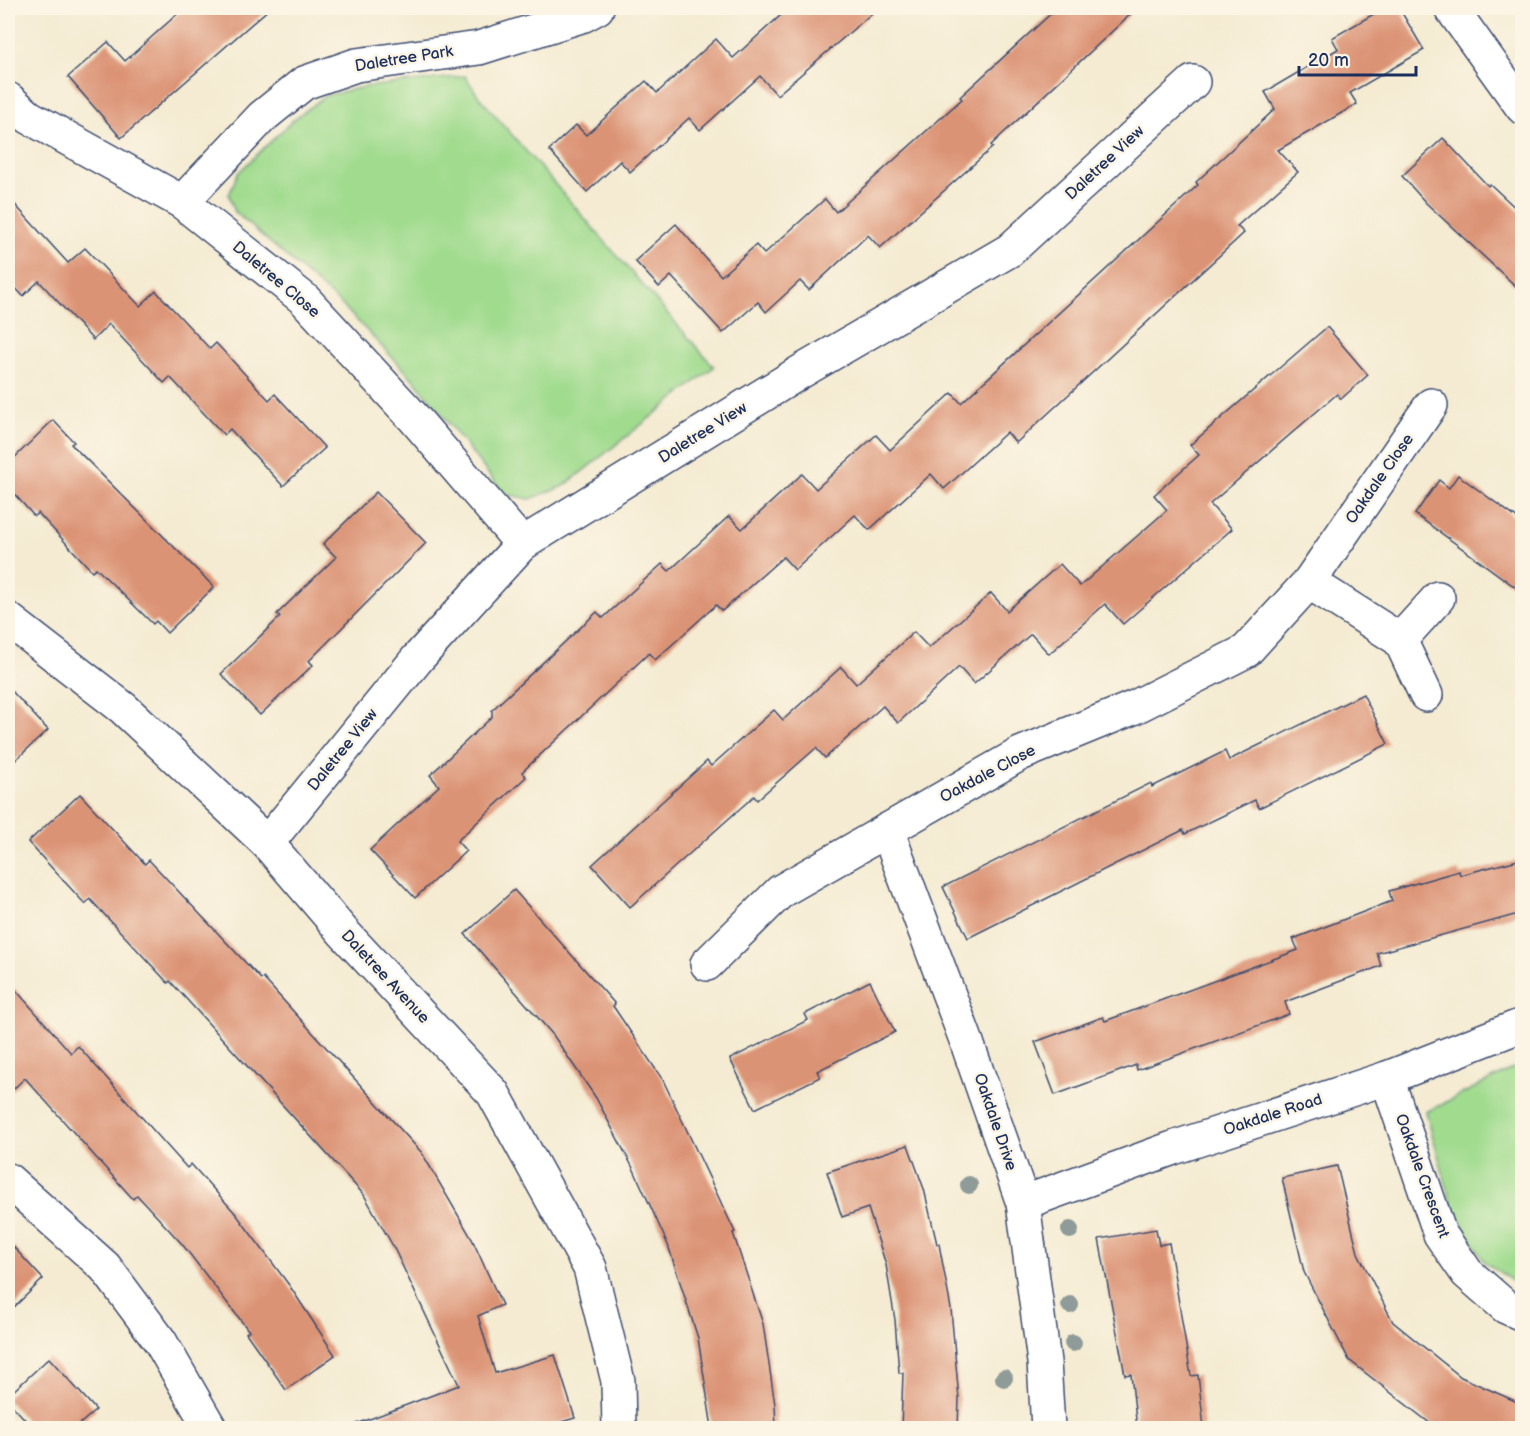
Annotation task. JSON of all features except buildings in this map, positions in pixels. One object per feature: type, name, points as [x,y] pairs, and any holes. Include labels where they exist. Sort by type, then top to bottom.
[{"type":"street","name":"Daletree Park","points":[[182,202],[262,117],[304,83],[356,65],[479,48],[584,15],[597,8]]},
{"type":"street","points":[[1451,8],[1522,107]]},
{"type":"street","name":"Daletree View","points":[[267,843],[418,658],[522,544],[802,371],[1010,250],[1193,82]]},
{"type":"street","name":"Daletree Close","points":[[8,99],[29,117],[182,202],[304,299],[414,418],[522,544]]},
{"type":"street","name":"Oakdale Close","points":[[707,964],[781,891],[1020,754],[1135,707],[1246,651],[1309,582],[1431,405]]},
{"type":"street","points":[[1309,582],[1400,640],[1426,695]]},
{"type":"street","points":[[1400,640],[1438,598]]},
{"type":"street","name":"Daletree Avenue","points":[[8,619],[123,708],[267,843],[344,933],[493,1093],[590,1268],[618,1381],[619,1428]]},
{"type":"street","name":"Oakdale Drive","points":[[887,830],[970,1052],[1023,1203],[1044,1362],[1048,1428]]},
{"type":"street","name":"Oakdale Road","points":[[1023,1203],[1173,1148],[1387,1078],[1522,1025]]},
{"type":"street","name":"Oakdale Crescent","points":[[1387,1078],[1440,1234],[1467,1273],[1506,1307],[1522,1314]]},
{"type":"street","points":[[8,1180],[105,1267],[160,1341],[210,1428]]},
{"type":"green space","points":[[465,76],[479,97],[714,367],[564,486],[530,499],[504,494],[417,383],[343,306],[235,212],[229,195],[238,173],[293,120],[325,96],[364,87]]},
{"type":"green space","points":[[1522,1064],[1522,1288],[1484,1261],[1453,1209],[1426,1112]]}]
